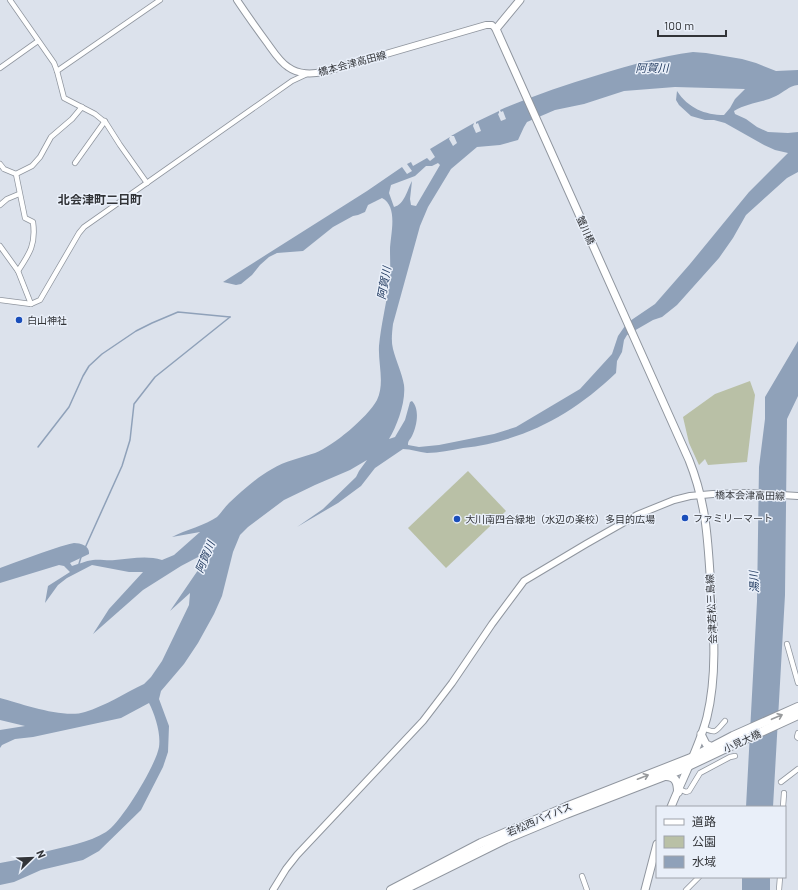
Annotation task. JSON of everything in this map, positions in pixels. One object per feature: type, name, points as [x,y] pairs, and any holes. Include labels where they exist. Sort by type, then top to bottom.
[{"type":"highway","name":"小見大橋","points":[[691,758],[712,747],[735,739],[797,712]]},
{"type":"highway","name":"小見大橋","points":[[688,767],[735,739]]},
{"type":"highway","name":"若松西バイパス","points":[[391,890],[481,843],[566,807],[691,758]]},
{"type":"highway","name":"若松西バイパス","points":[[404,890],[506,839],[688,767]]},
{"type":"highway","points":[[666,776],[671,776],[676,781],[678,790]]},
{"type":"main road","points":[[496,29],[520,0]]},
{"type":"main road","name":"蟹川橋","points":[[496,29],[667,411]]},
{"type":"main road","name":"会津若松三島線","points":[[667,411],[691,464],[701,494],[707,527],[713,646],[710,699],[702,731],[672,806]]},
{"type":"main road","points":[[702,731],[705,743],[712,747]]},
{"type":"main road","points":[[645,890],[656,848]]},
{"type":"street","points":[[10,0],[54,63],[64,98],[105,121],[147,184]]},
{"type":"street","points":[[57,71],[160,0]]},
{"type":"street","name":"橋本会津高田線","points":[[237,0],[283,62],[288,67],[307,74],[336,68],[486,25],[492,25],[496,29]]},
{"type":"street","points":[[0,68],[38,41]]},
{"type":"street","points":[[0,300],[31,304],[38,302],[79,232],[84,227],[292,81],[307,74]]},
{"type":"street","points":[[0,164],[4,169],[16,174],[32,166],[40,157],[51,137],[72,119],[82,107]]},
{"type":"street","points":[[75,163],[105,121]]},
{"type":"street","points":[[16,174],[19,194],[26,218],[33,222],[34,239],[30,252],[18,271]]},
{"type":"street","points":[[0,205],[7,199],[19,194]]},
{"type":"street","points":[[0,246],[18,271],[31,304]]},
{"type":"street","name":"橋本会津高田線","points":[[273,890],[297,855],[422,721],[452,683],[492,624],[524,581],[637,515],[670,501],[701,494],[797,496]]},
{"type":"street","points":[[787,644],[798,683]]},
{"type":"street","points":[[702,731],[714,732],[725,721]]},
{"type":"street","points":[[798,733],[798,738]]},
{"type":"street","points":[[678,790],[686,792],[689,791],[700,772],[735,756]]},
{"type":"street","points":[[781,782],[798,769]]},
{"type":"street","points":[[783,806],[784,793]]},
{"type":"street","points":[[582,876],[587,890]]},
{"type":"street","points":[[686,890],[698,878]]},
{"type":"street","points":[[779,890],[780,878]]},
{"type":"green space","points":[[750,381],[755,395],[747,462],[708,465],[705,459],[699,465],[689,443],[683,417],[715,394]]},
{"type":"green space","name":"大川南四合緑地（水辺の楽校）多目的広場","points":[[468,471],[506,511],[446,568],[408,528]]},
{"type":"water","name":"阿賀川","points":[[693,52],[742,59],[776,71],[798,70],[798,85],[789,88],[771,98],[744,106],[734,111],[735,114],[768,132],[798,132],[798,172],[787,178],[746,215],[733,238],[719,258],[677,305],[662,317],[653,320],[627,335],[624,340],[622,352],[617,361],[616,373],[599,388],[564,413],[546,424],[527,432],[485,444],[432,453],[403,449],[375,468],[361,486],[338,503],[297,527],[323,509],[356,477],[367,460],[350,470],[284,500],[248,527],[240,535],[233,552],[222,596],[214,614],[198,643],[184,664],[161,691],[159,699],[169,726],[168,752],[163,767],[141,810],[99,851],[83,860],[41,870],[14,882],[0,885],[0,863],[27,858],[85,842],[99,836],[112,827],[129,806],[152,767],[159,747],[159,736],[157,724],[149,703],[121,718],[33,737],[15,739],[2,745],[0,748],[0,730],[25,726],[0,720],[0,698],[43,710],[66,714],[76,714],[100,706],[144,684],[162,661],[189,605],[190,593],[170,611],[207,557],[210,546],[200,556],[143,590],[93,634],[109,609],[143,572],[129,572],[92,565],[67,578],[58,585],[45,603],[48,586],[70,572],[64,566],[59,565],[0,583],[0,568],[49,550],[74,543],[87,547],[89,554],[70,563],[72,566],[93,560],[144,558],[162,560],[174,555],[200,532],[172,537],[207,523],[217,517],[229,503],[260,476],[277,466],[315,453],[340,438],[366,415],[377,400],[381,387],[379,346],[390,281],[392,222],[390,208],[387,202],[382,198],[368,205],[365,212],[353,216],[333,227],[303,251],[277,253],[269,257],[241,284],[236,285],[223,282],[367,191],[402,167],[407,174],[412,171],[407,164],[411,162],[413,166],[427,158],[430,161],[435,157],[430,149],[450,137],[449,139],[453,146],[457,143],[454,136],[451,136],[474,123],[473,126],[476,133],[481,131],[478,123],[476,124],[476,122],[499,111],[498,114],[501,121],[506,119],[503,111],[501,112],[500,110],[536,95],[622,68],[646,61]],"holes":[[[675,87],[745,89],[735,99],[724,115],[710,114],[692,106],[686,102],[677,91],[676,100],[679,105],[691,116],[725,123],[764,145],[775,150],[788,153],[749,192],[655,304],[627,323],[618,336],[612,354],[580,389],[516,427],[494,434],[439,445],[419,447],[408,445],[417,418],[415,404],[412,401],[410,402],[405,420],[395,437],[389,439],[400,414],[404,399],[403,380],[392,346],[393,324],[420,226],[428,207],[451,169],[477,147],[500,145],[518,140],[527,122],[555,110],[584,104],[624,91]],[[438,163],[440,165],[416,206],[411,205],[410,199],[412,181],[401,203],[394,207],[389,193],[391,185],[415,176],[426,166],[432,166]]]},
{"type":"water","points":[[798,341],[798,396],[787,419],[785,595],[773,806],[746,806],[757,601],[759,467],[765,419],[765,397]]},
{"type":"water","points":[[742,878],[770,878],[770,890],[742,890]]},
{"type":"waterway","points":[[38,447],[69,407],[89,366],[102,354],[136,331],[178,312],[230,317]]},
{"type":"waterway","points":[[85,548],[122,466],[130,440],[134,404],[155,377],[230,317]]},
{"type":"waterway","points":[[79,564],[81,557]]},
{"type":"place","name":"白山神社","points":[[19,320]]},
{"type":"place","name":"ファミリーマート","points":[[685,518]]},
{"type":"place","name":"大川南四合緑地（水辺の楽校）多目的広場","points":[[457,519]]},
{"type":"district","name":"北会津町二日町","points":[[100,200]]},
{"type":"water label","name":"湯川","points":[[754,582]]}]
